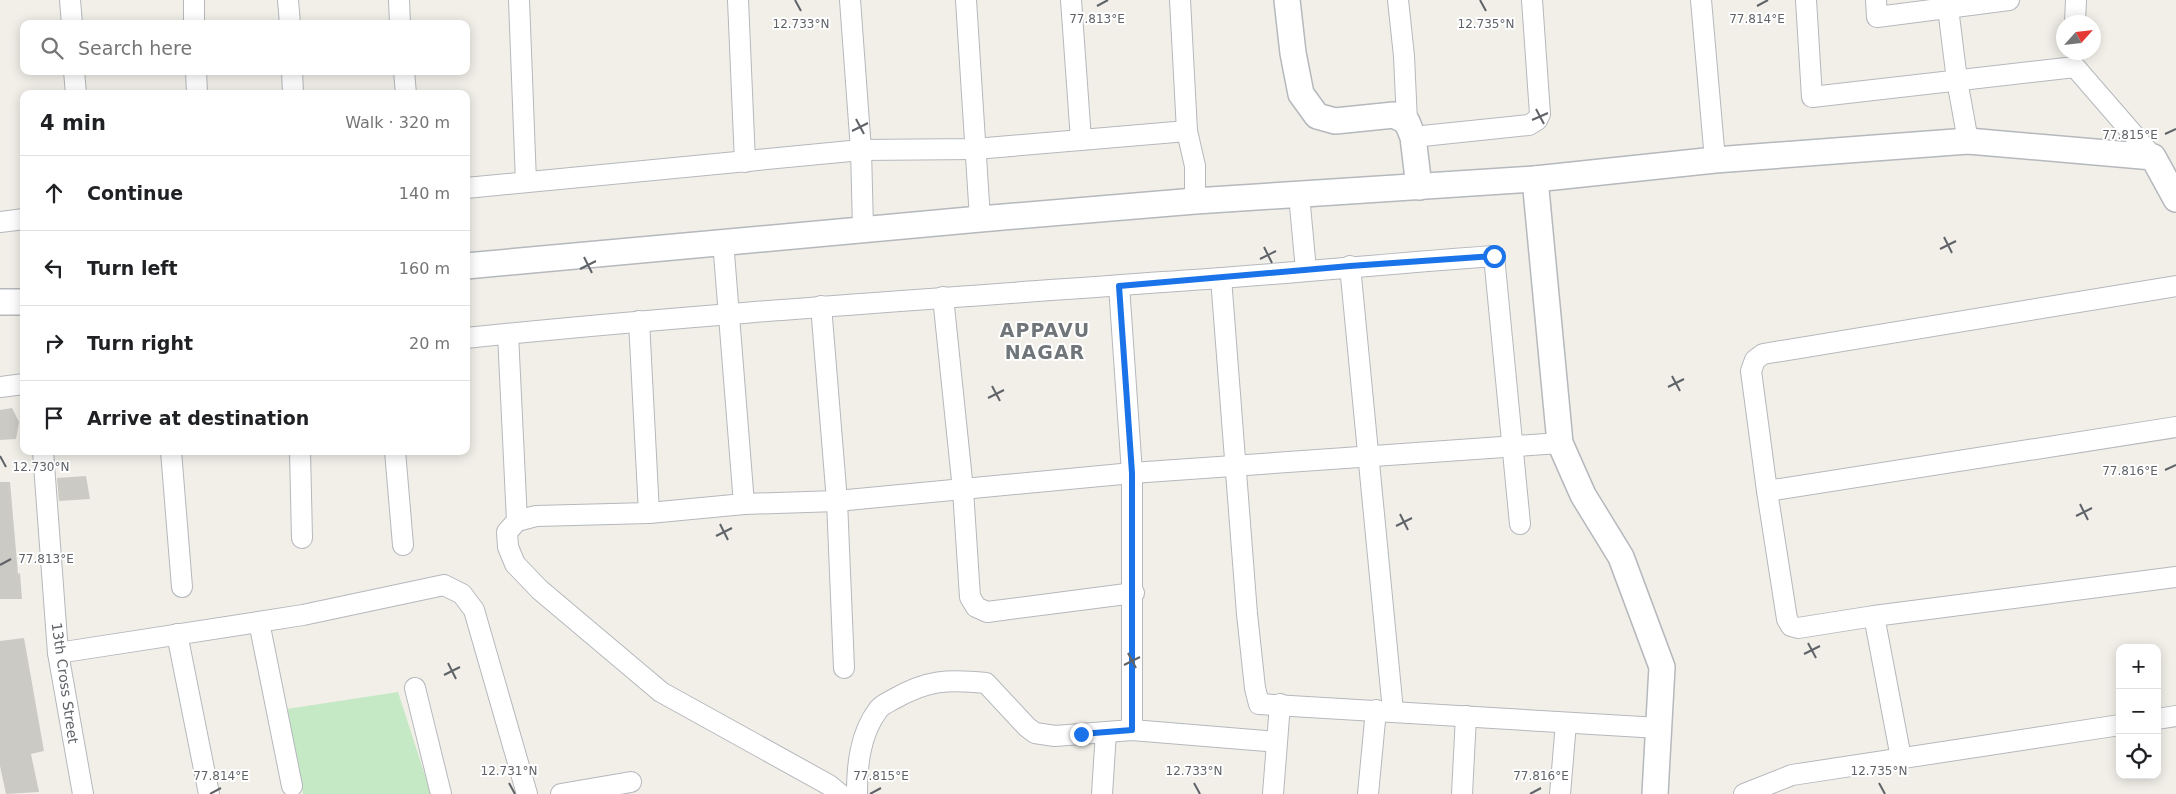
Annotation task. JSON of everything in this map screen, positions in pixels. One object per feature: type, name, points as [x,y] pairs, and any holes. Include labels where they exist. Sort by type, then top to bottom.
[{"type":"street","points":[[70,0],[72,20]]},
{"type":"street","points":[[194,0],[194,20]]},
{"type":"street","points":[[288,0],[290,20]]},
{"type":"street","points":[[399,0],[400,20]]},
{"type":"street","points":[[519,0],[526,182]]},
{"type":"street","points":[[738,0],[745,162]]},
{"type":"street","points":[[850,0],[861,150],[863,228]]},
{"type":"street","points":[[966,0],[980,219]]},
{"type":"street","points":[[1072,0],[1081,140]]},
{"type":"street","points":[[1180,0],[1187,131],[1195,166],[1195,201]]},
{"type":"street","points":[[1287,0],[1293,53],[1301,94],[1317,116],[1335,121],[1394,115],[1410,129],[1529,125],[1537,120],[1540,114],[1532,0]]},
{"type":"street","points":[[1398,0],[1410,129],[1419,187]]},
{"type":"street","points":[[1701,0],[1715,160]]},
{"type":"street","points":[[1806,0],[1812,96],[1957,80],[2075,60],[2164,158],[2176,200]]},
{"type":"street","points":[[1876,0],[1877,17],[1948,5],[2009,0]]},
{"type":"street","points":[[2075,15],[2076,0]]},
{"type":"street","points":[[1948,5],[1957,80],[1968,141]]},
{"type":"street","points":[[74,75],[76,90]]},
{"type":"street","points":[[196,75],[197,90]]},
{"type":"street","points":[[292,75],[294,90]]},
{"type":"street","points":[[404,75],[406,90]]},
{"type":"street","points":[[470,188],[861,150],[975,149],[1187,131]]},
{"type":"street","points":[[470,266],[863,228],[1195,201],[1535,178],[1715,160],[1968,141],[2164,158]]},
{"type":"street","points":[[1535,178],[1560,443],[1583,495],[1621,558],[1662,667],[1655,794]]},
{"type":"street","points":[[1299,195],[1306,270]]},
{"type":"street","points":[[0,222],[20,220]]},
{"type":"street","points":[[723,241],[744,504]]},
{"type":"street","points":[[470,338],[639,320],[1119,286],[1350,266],[1494,256],[1520,524]]},
{"type":"street","points":[[1350,266],[1368,457],[1384,711],[1368,794]]},
{"type":"street","points":[[1222,278],[1235,466],[1254,688],[1260,704],[1659,728]]},
{"type":"street","points":[[1119,286],[1132,473],[1134,593],[1132,730]]},
{"type":"street","points":[[2176,286],[1763,354],[1755,360],[1751,371],[1787,619],[1791,626],[1798,628],[1874,616],[2176,577]]},
{"type":"street","points":[[943,297],[963,490],[970,597],[976,607],[986,612],[1134,593]]},
{"type":"street","points":[[821,306],[837,501],[844,668]]},
{"type":"street","points":[[639,320],[649,513]]},
{"type":"street","points":[[508,334],[517,521]]},
{"type":"street","points":[[0,388],[20,385]]},
{"type":"street","points":[[1767,491],[2176,427]]},
{"type":"street","points":[[840,794],[829,785],[661,692],[540,590],[516,564],[508,547],[507,532],[517,521],[536,516],[649,513],[744,504],[837,501],[1132,473],[1560,443]]},
{"type":"street","name":"13th Cross Street","points":[[43,455],[58,653],[83,794]]},
{"type":"street","points":[[171,455],[182,588]]},
{"type":"street","points":[[300,455],[302,538]]},
{"type":"street","points":[[395,455],[403,545]]},
{"type":"street","points":[[58,653],[303,615],[444,585],[462,594],[474,610],[527,794]]},
{"type":"street","points":[[1874,616],[1901,758]]},
{"type":"street","points":[[259,622],[292,786]]},
{"type":"street","points":[[177,634],[209,794]]},
{"type":"street","points":[[857,794],[857,772],[863,738],[878,708],[907,692],[936,681],[986,683],[1027,727],[1035,733],[1055,736],[1132,730],[1277,742]]},
{"type":"street","points":[[415,688],[441,794]]},
{"type":"street","points":[[1273,794],[1280,704]]},
{"type":"street","points":[[1462,794],[1466,716]]},
{"type":"street","points":[[2161,718],[2176,716]]},
{"type":"street","points":[[1560,794],[1566,722]]},
{"type":"street","points":[[1744,794],[1792,775],[2116,726]]},
{"type":"street","points":[[1102,794],[1106,732]]},
{"type":"street","points":[[561,794],[631,782]]},
{"type":"green space","points":[[398,692],[431,794],[303,794],[287,709]]},
{"type":"building","points":[[12,408],[19,422],[16,439],[0,440],[0,410]]},
{"type":"building","points":[[86,476],[90,499],[59,501],[57,478]]},
{"type":"building","points":[[0,482],[10,482],[22,599],[0,599]]},
{"type":"building","points":[[24,638],[44,751],[31,754],[39,792],[6,794],[0,766],[0,641]]},
{"type":"district","name":"APPAVU NAGAR","points":[[1045,341]]},
{"type":"route","points":[[1081,734],[1132,730],[1134,593],[1132,473],[1119,286],[1350,266],[1494,256]]}]
